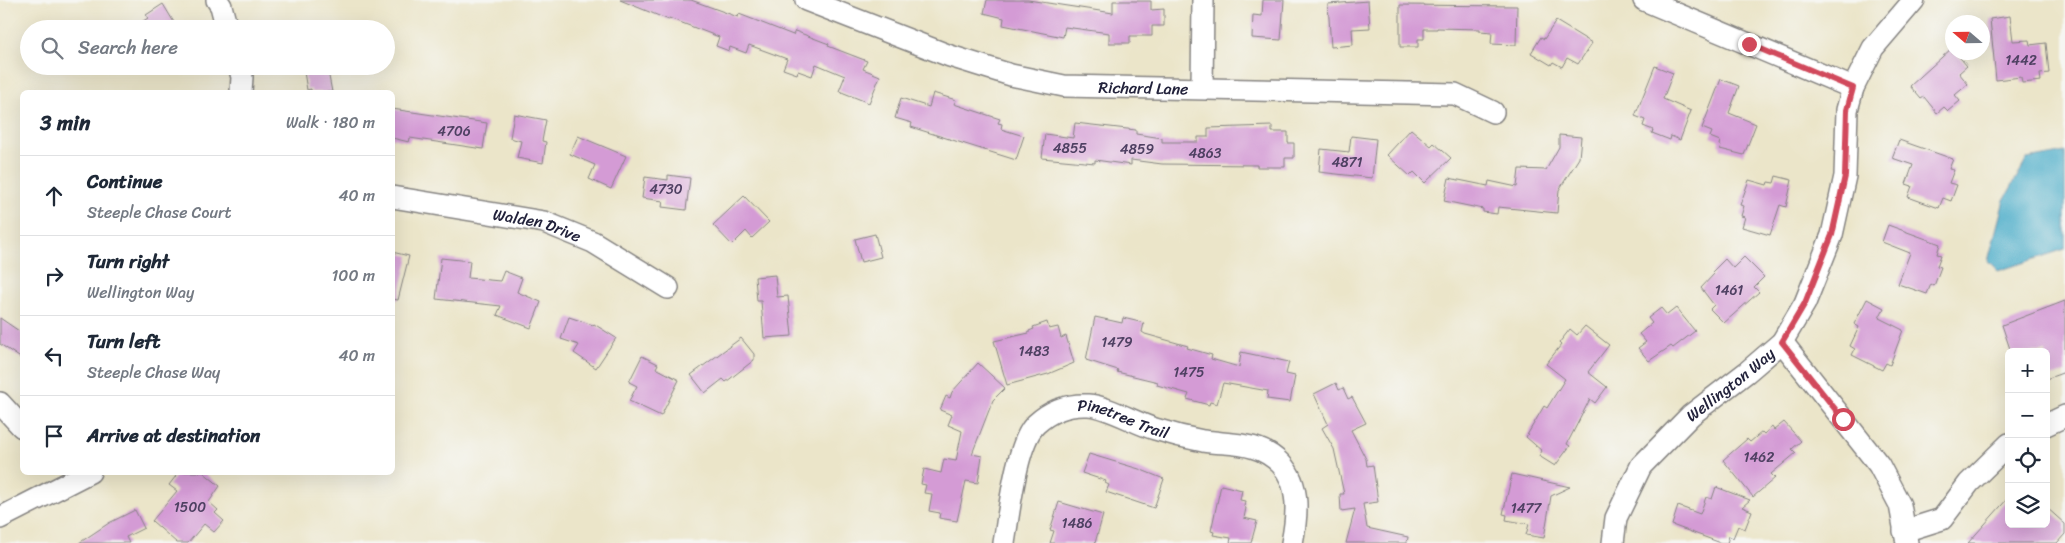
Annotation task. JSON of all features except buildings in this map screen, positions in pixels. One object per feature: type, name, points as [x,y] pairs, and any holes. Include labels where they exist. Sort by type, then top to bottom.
[{"type":"street","points":[[217,0],[221,6],[225,20]]},
{"type":"street","name":"Richard Lane","points":[[806,0],[950,56],[1011,76],[1064,86],[1455,94],[1493,112]]},
{"type":"street","points":[[1202,0],[1202,88]]},
{"type":"street","points":[[1644,0],[1853,88]]},
{"type":"street","name":"Wellington Way","points":[[1613,543],[1616,518],[1641,466],[1691,415],[1748,372],[1782,342],[1805,303],[1832,235],[1845,176],[1847,110],[1853,88],[1873,48],[1914,0]]},
{"type":"street","points":[[241,75],[241,90]]},
{"type":"street","name":"Walden Drive","points":[[395,197],[544,222],[593,242],[668,288]]},
{"type":"street","points":[[1782,342],[1879,465],[1900,505],[1906,537],[1942,519],[1969,482],[2005,448]]},
{"type":"street","points":[[0,403],[20,425]]},
{"type":"street","name":"Pinetree Trail","points":[[1004,543],[1021,448],[1036,424],[1060,408],[1075,405],[1096,406],[1171,434],[1204,441],[1250,446],[1262,450],[1282,465],[1290,476],[1297,500],[1292,543]]},
{"type":"street","points":[[2050,423],[2065,416]]},
{"type":"street","points":[[0,518],[55,480],[77,475]]},
{"type":"water","points":[[2065,152],[2065,249],[1998,271],[1988,261],[2004,200],[2027,159]]},
{"type":"route","points":[[1749,44],[1853,88],[1847,110],[1845,176],[1832,235],[1805,303],[1782,342],[1843,419]]}]
